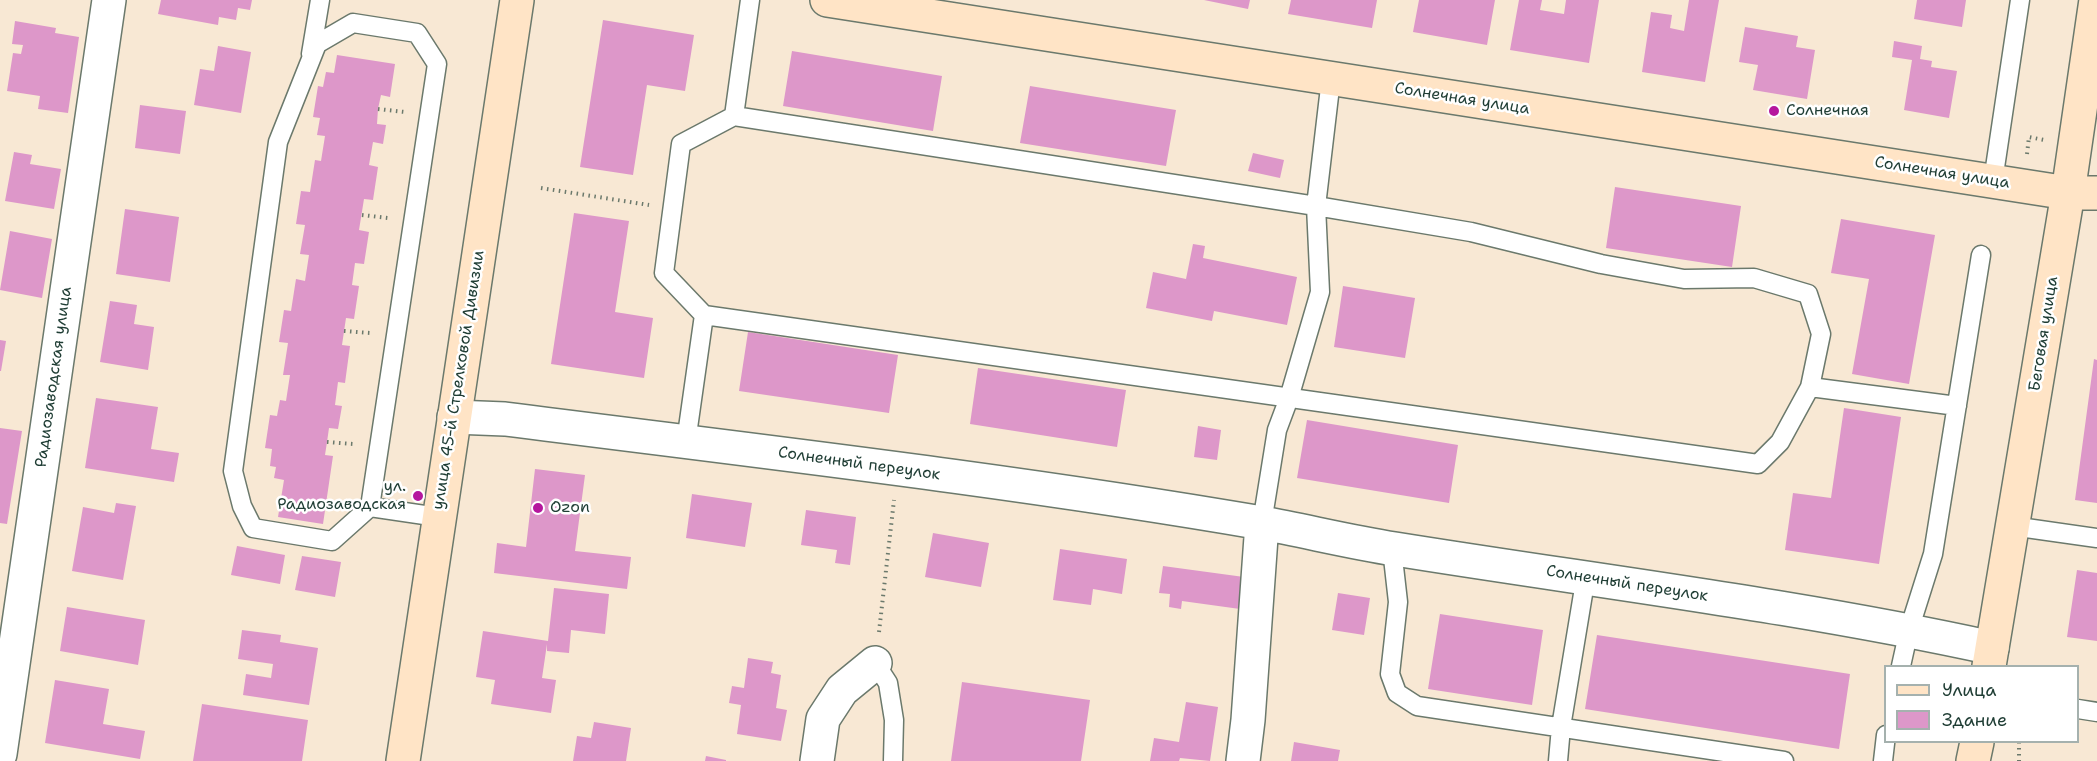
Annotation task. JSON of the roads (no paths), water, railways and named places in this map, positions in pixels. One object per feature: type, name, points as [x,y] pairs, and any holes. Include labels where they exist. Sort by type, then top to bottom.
[{"type":"main road","name":"улица 45-й Стрелковой Дивизии","points":[[403,761],[517,0]]},
{"type":"main road","name":"Солнечная улица","points":[[827,0],[1993,181],[2083,193]]},
{"type":"main road","name":"Беговая улица","points":[[1990,657],[2012,526],[2083,193],[2096,0]]},
{"type":"main road","points":[[1973,761],[1977,743]]},
{"type":"street","name":"Радиозаводская улица","points":[[0,754],[7,655],[109,0]]},
{"type":"street","name":"Солнечный переулок","points":[[454,417],[505,419],[897,469],[1262,523],[1392,549],[1586,576],[1909,630],[1990,657]]},
{"type":"street","points":[[1243,761],[1250,696],[1262,523]]},
{"type":"street","points":[[817,761],[824,719],[842,690],[875,663]]},
{"type":"lane","points":[[309,68],[320,0]]},
{"type":"lane","points":[[734,116],[750,0]]},
{"type":"lane","points":[[1993,181],[2020,0]]},
{"type":"lane","points":[[352,23],[417,33],[437,64],[370,507],[332,541],[253,528],[242,506],[233,471],[278,142],[317,44],[352,23]]},
{"type":"lane","points":[[1262,523],[1277,430],[1290,398],[1320,292],[1316,206],[1331,79]]},
{"type":"lane","points":[[734,116],[1471,232],[1601,264],[1684,279],[1754,278],[1808,294],[1821,334],[1810,387],[1780,442],[1758,464],[704,315],[664,273],[681,144],[734,116]]},
{"type":"lane","points":[[1901,665],[1909,630],[1933,554],[1981,255]]},
{"type":"lane","points":[[686,442],[704,315]]},
{"type":"lane","points":[[1810,387],[1957,406]]},
{"type":"lane","points":[[370,507],[438,517]]},
{"type":"lane","points":[[2012,526],[2097,538]]},
{"type":"lane","points":[[1392,549],[1398,602],[1390,674],[1397,693],[1417,706],[1784,761]]},
{"type":"lane","points":[[1558,761],[1561,727],[1586,576]]},
{"type":"lane","points":[[875,663],[888,683],[894,720],[893,761]]},
{"type":"lane","points":[[2079,709],[2097,712]]},
{"type":"lane","points":[[1882,761],[1885,743]]},
{"type":"place","name":"Солнечная","points":[[1774,111]]},
{"type":"place","name":"ул. Радиозаводская","points":[[418,496]]},
{"type":"place","name":"Ozon","points":[[538,508]]}]
